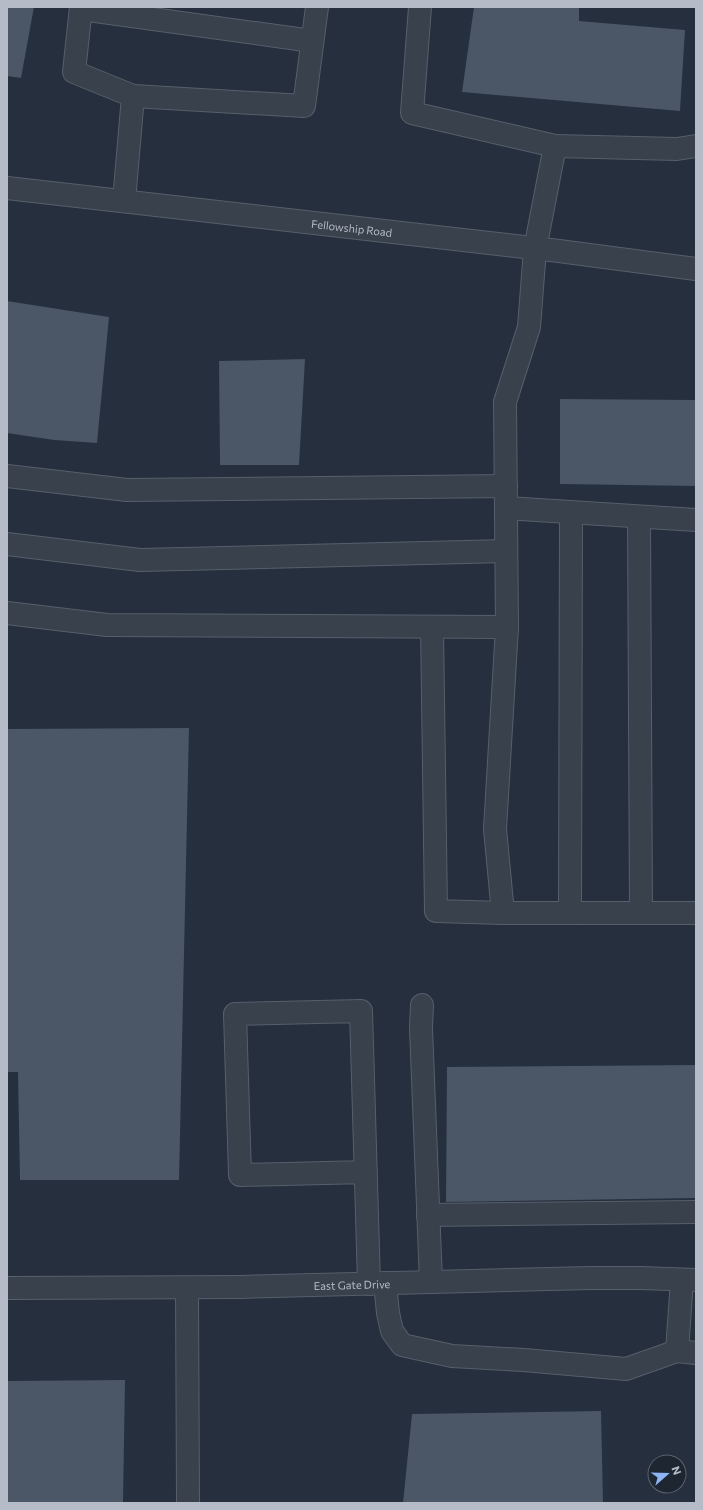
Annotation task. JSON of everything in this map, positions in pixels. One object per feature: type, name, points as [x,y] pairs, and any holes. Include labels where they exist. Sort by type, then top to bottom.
[{"type":"street","points":[[312,41],[81,8],[74,72],[133,96],[304,106],[317,7]]},
{"type":"street","points":[[420,7],[412,113],[555,146],[677,149],[696,146]]},
{"type":"street","points":[[124,202],[133,96]]},
{"type":"street","points":[[503,913],[495,829],[507,627],[505,402],[529,327],[535,249],[555,146]]},
{"type":"street","name":"Fellowship Road","points":[[7,188],[696,269]]},
{"type":"street","points":[[7,476],[127,490],[506,486]]},
{"type":"street","points":[[506,508],[696,520]]},
{"type":"street","points":[[570,913],[571,512]]},
{"type":"street","points":[[639,517],[641,913]]},
{"type":"street","points":[[7,544],[140,560],[506,552]]},
{"type":"street","points":[[7,613],[107,625],[507,627]]},
{"type":"street","points":[[432,627],[436,911],[503,913],[696,913]]},
{"type":"street","points":[[422,1004],[421,1028],[431,1282]]},
{"type":"street","points":[[366,1172],[240,1175],[236,1014],[361,1011],[366,1172],[377,1284],[388,1313],[392,1331],[402,1345],[452,1356],[524,1360],[626,1369],[686,1352],[689,1280]]},
{"type":"street","points":[[428,1215],[696,1212]]},
{"type":"street","name":"East Gate Drive","points":[[7,1288],[187,1288],[590,1278],[689,1280]]},
{"type":"street","points":[[187,1288],[188,1503]]},
{"type":"building","points":[[7,7],[34,7],[21,78],[7,76]]},
{"type":"building","points":[[474,7],[579,7],[579,21],[685,30],[680,111],[462,92]]},
{"type":"building","points":[[7,301],[109,317],[97,443],[54,440],[7,433]]},
{"type":"building","points":[[305,359],[299,465],[220,465],[219,361]]},
{"type":"building","points":[[560,399],[696,400],[696,486],[560,484]]},
{"type":"building","points":[[189,728],[179,1180],[20,1180],[18,1072],[7,1072],[7,729]]},
{"type":"building","points":[[696,1065],[696,1198],[446,1202],[447,1067]]},
{"type":"building","points":[[125,1380],[123,1503],[7,1503],[7,1381]]},
{"type":"building","points":[[601,1411],[603,1503],[403,1503],[412,1414]]}]
